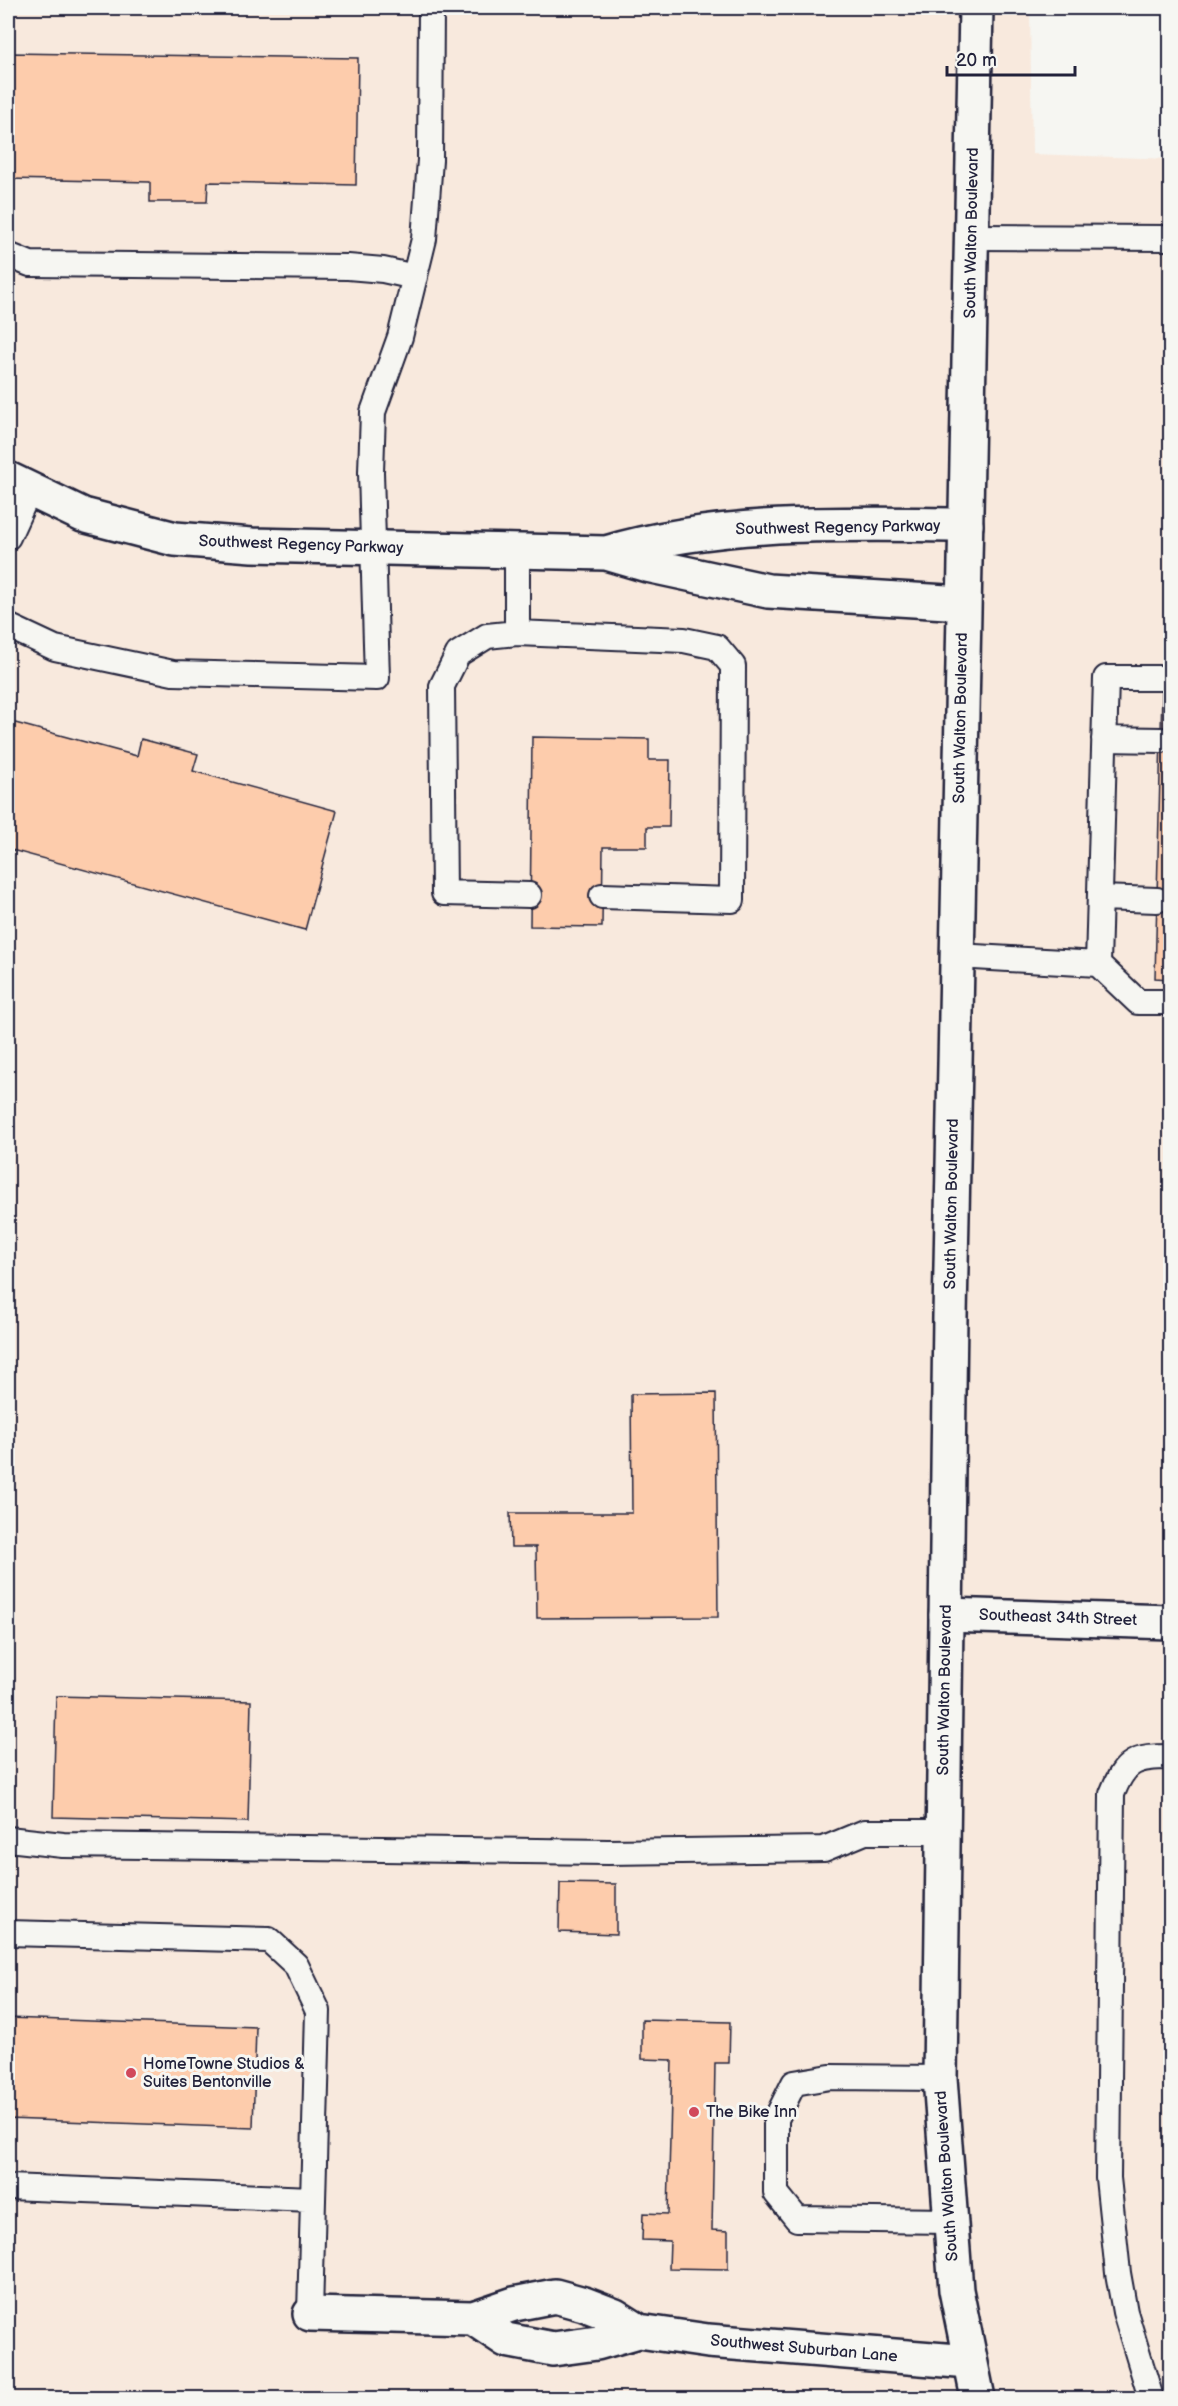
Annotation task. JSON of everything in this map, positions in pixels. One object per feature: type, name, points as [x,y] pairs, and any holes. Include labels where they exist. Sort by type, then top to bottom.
[{"type":"main road","name":"South Walton Boulevard","points":[[976,8],[963,603],[940,2078],[956,2289],[978,2398]]},
{"type":"main road","name":"Southwest Regency Parkway","points":[[18,485],[83,515],[175,539],[252,545],[606,553],[647,565],[768,591],[963,603]]},
{"type":"main road","name":"Southwest Regency Parkway","points":[[606,553],[649,540],[736,530],[875,524],[966,525]]},
{"type":"main road","name":"Southeast 34th Street","points":[[946,1615],[1170,1622]]},
{"type":"main road","name":"Southwest Suburban Lane","points":[[310,2314],[473,2318],[514,2304],[555,2296],[615,2316],[639,2331],[708,2341],[970,2362]]},
{"type":"main road","name":"Southwest Suburban Lane","points":[[473,2318],[506,2340],[553,2349],[597,2343],[639,2331]]},
{"type":"lane","points":[[8,626],[55,648],[173,673],[377,678],[371,472],[373,412],[400,337],[424,239],[430,160],[431,8]]},
{"type":"lane","points":[[972,237],[1170,238]]},
{"type":"lane","points":[[8,255],[30,264],[348,267],[382,270],[415,277]]},
{"type":"lane","points":[[8,537],[18,485]]},
{"type":"lane","points":[[517,552],[517,633]]},
{"type":"lane","points":[[529,895],[444,892],[442,686],[458,654],[488,636],[517,633],[684,640],[717,647],[734,666],[732,900],[602,896]]},
{"type":"lane","points":[[1098,964],[1106,678],[1170,678]]},
{"type":"lane","points":[[1104,740],[1161,740]]},
{"type":"lane","points":[[1100,898],[1157,900]]},
{"type":"lane","points":[[957,956],[1098,964],[1138,1002],[1170,1002]]},
{"type":"lane","points":[[1151,2398],[1125,2312],[1118,2272],[1108,2178],[1113,1794],[1126,1769],[1143,1757],[1170,1757]]},
{"type":"lane","points":[[8,1839],[63,1845],[608,1851],[824,1849],[865,1832],[943,1832]]},
{"type":"lane","points":[[8,1933],[269,1940],[296,1965],[318,2011],[310,2314]]},
{"type":"lane","points":[[940,2078],[830,2077],[794,2083],[776,2119],[776,2193],[797,2219],[950,2222]]},
{"type":"lane","points":[[8,2187],[313,2199]]},
{"type":"shaded area","points":[[8,8],[1030,8],[1032,154],[1170,159],[1170,2398],[8,2398]]},
{"type":"building","points":[[8,53],[358,58],[356,185],[208,182],[207,202],[150,202],[150,182],[8,179]]},
{"type":"building","points":[[1162,693],[1170,693],[1170,979],[1155,978]]},
{"type":"building","points":[[8,721],[137,756],[141,739],[198,754],[193,771],[337,811],[305,930],[8,849]]},
{"type":"building","points":[[532,737],[649,739],[649,760],[670,760],[669,827],[647,827],[647,847],[603,847],[602,927],[530,926]]},
{"type":"building","points":[[716,1393],[718,1617],[537,1618],[536,1547],[511,1547],[510,1513],[632,1513],[631,1394]]},
{"type":"building","points":[[56,1696],[251,1701],[248,1822],[53,1817]]},
{"type":"building","points":[[560,1883],[616,1884],[616,1934],[559,1932]]},
{"type":"building","name":"HomeTowne Studios & Suites Bentonville","points":[[8,2018],[256,2027],[253,2128],[8,2119]]},
{"type":"building","points":[[642,2020],[730,2022],[729,2063],[715,2063],[712,2230],[728,2231],[728,2269],[669,2268],[670,2241],[642,2240],[643,2213],[668,2214],[672,2060],[642,2059]]},
{"type":"place","name":"HomeTowne Studios & Suites Bentonville","points":[[131,2073]]},
{"type":"place","name":"The Bike Inn","points":[[694,2112]]}]
